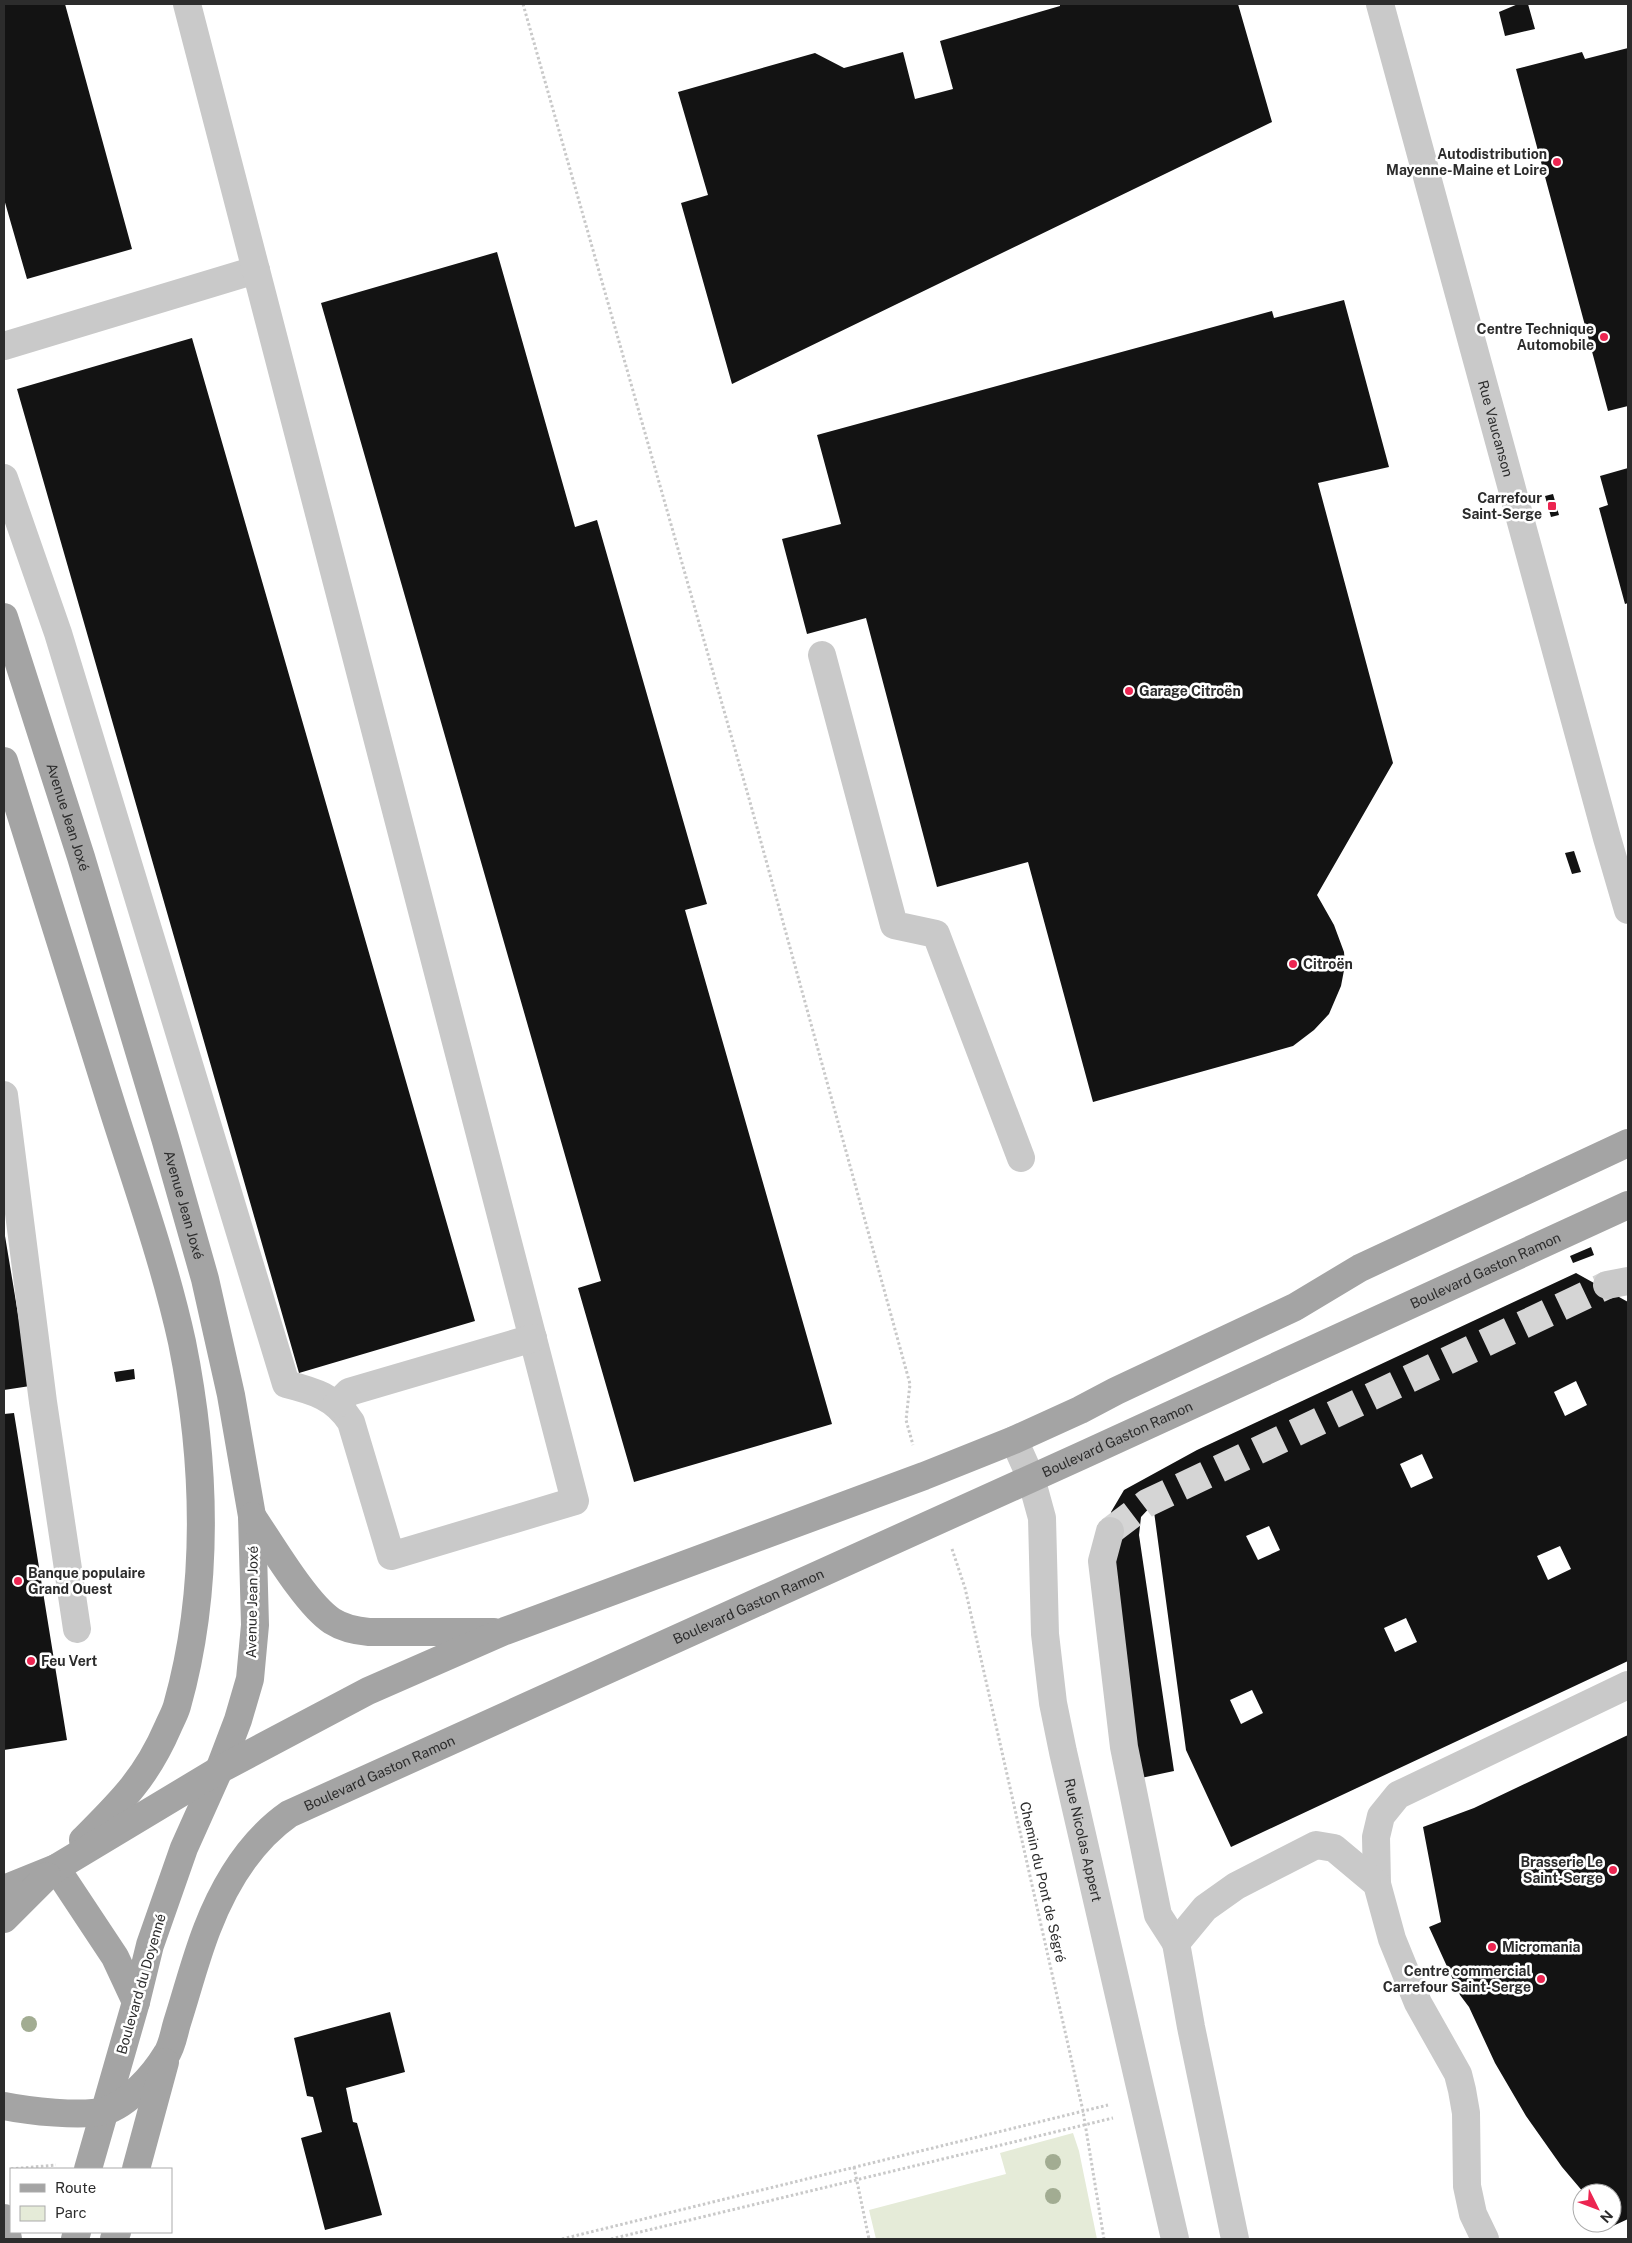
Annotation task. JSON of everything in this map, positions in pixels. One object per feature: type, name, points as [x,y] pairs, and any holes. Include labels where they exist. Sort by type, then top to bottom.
[{"type":"main road","name":"Avenue Jean Joxé","points":[[4,617],[81,857],[205,1279],[231,1395],[252,1516],[255,1625],[250,1679],[238,1720],[205,1803]]},
{"type":"main road","points":[[4,761],[155,1242],[181,1341],[193,1409],[199,1459],[200,1545],[198,1602],[191,1647],[177,1708],[153,1761],[141,1779],[4,1919]]},
{"type":"main road","points":[[4,1889],[56,1868],[219,1770],[368,1691],[506,1632],[905,1483],[1014,1440],[1296,1307],[1360,1268],[1628,1142]]},
{"type":"main road","name":"Boulevard Gaston Ramon","points":[[4,2106],[46,2112],[106,2110],[132,2097],[167,2054],[207,1929],[226,1888],[251,1848],[265,1832],[289,1814],[1032,1478],[1628,1205]]},
{"type":"main road","points":[[252,1516],[309,1599],[332,1621],[354,1630],[369,1632],[506,1632]]},
{"type":"main road","name":"Boulevard du Doyenné","points":[[76,2167],[106,2110],[162,1907],[184,1848],[205,1803]]},
{"type":"main road","points":[[56,1868],[115,1957],[136,2002]]},
{"type":"main road","points":[[136,2168],[167,2054]]},
{"type":"main road","points":[[4,2218],[8,2239]]},
{"type":"street","points":[[4,478],[58,633],[286,1384],[316,1391],[337,1404],[348,1417],[356,1434],[391,1556],[575,1501],[187,4]]},
{"type":"street","name":"Rue Vaucanson","points":[[1380,4],[1628,910]]},
{"type":"street","points":[[4,346],[256,270]]},
{"type":"street","points":[[822,655],[894,925],[936,934],[1021,1158]]},
{"type":"street","points":[[4,1095],[43,1402],[77,1629]]},
{"type":"street","points":[[337,1404],[349,1392],[533,1338]]},
{"type":"street","name":"Rue Nicolas Appert","points":[[1014,1440],[1032,1478],[1042,1518],[1045,1634],[1054,1703],[1175,2239]]},
{"type":"street","points":[[1110,1531],[1102,1561],[1124,1747],[1158,1915],[1176,1943],[1191,2027],[1235,2239]]},
{"type":"street","points":[[1485,2239],[1473,2214],[1467,2186],[1466,2113],[1458,2074],[1418,2003],[1392,1939],[1377,1884],[1376,1837],[1381,1816],[1398,1795],[1628,1685]]},
{"type":"street","points":[[1176,1943],[1206,1908],[1236,1886],[1316,1845],[1334,1848],[1377,1884]]},
{"type":"path","points":[[523,4],[750,802],[910,1384],[906,1420],[914,1449]]},
{"type":"path","name":"Chemin du Pont de Ségré","points":[[950,1542],[966,1588],[1082,2111],[1104,2239]]},
{"type":"path","points":[[562,2239],[1108,2105]]},
{"type":"path","points":[[611,2239],[1146,2111]]},
{"type":"path","points":[[44,2168],[76,2167]]},
{"type":"path","points":[[854,2167],[869,2239]]},
{"type":"green space","points":[[1073,2133],[1079,2151],[1097,2239],[876,2239],[869,2210],[1006,2174],[1000,2153]]},
{"type":"building","points":[[4,4],[65,4],[132,249],[27,279],[4,199]]},
{"type":"building","points":[[1060,4],[1238,4],[1272,122],[732,384],[681,203],[708,195],[678,92],[815,53],[844,68],[903,52],[915,99],[953,89],[940,41],[1060,6]]},
{"type":"building","points":[[1518,4],[1528,4],[1535,29],[1505,36],[1499,12]]},
{"type":"building","points":[[1628,48],[1628,406],[1608,411],[1516,69],[1582,52],[1585,59]]},
{"type":"building","points":[[497,252],[575,527],[597,520],[707,904],[685,910],[832,1424],[634,1482],[578,1288],[601,1281],[321,303]]},
{"type":"building","points":[[1344,300],[1389,467],[1318,483],[1393,763],[1317,895],[1334,925],[1344,952],[1345,965],[1341,986],[1329,1014],[1314,1030],[1293,1046],[1093,1102],[1028,862],[937,887],[866,618],[807,634],[782,539],[841,524],[817,435],[1272,311],[1274,318]]},
{"type":"building","points":[[192,338],[475,1321],[299,1373],[17,389]]},
{"type":"building","points":[[1628,468],[1628,603],[1625,604],[1599,508],[1608,505],[1600,476]]},
{"type":"building","points":[[1553,494],[1559,515],[1551,517],[1545,496]]},
{"type":"building","points":[[1574,851],[1581,872],[1572,874],[1565,853]]},
{"type":"building","points":[[4,1230],[30,1386],[4,1390]]},
{"type":"building","points":[[1591,1247],[1594,1255],[1573,1263],[1570,1256]]},
{"type":"building","points":[[1576,1273],[1628,1302],[1628,1661],[1231,1847],[1186,1750],[1153,1504],[1141,1517],[1139,1535],[1174,1771],[1141,1778],[1109,1537],[1111,1512],[1124,1490],[1197,1450]],"holes":[[[1576,1381],[1587,1405],[1565,1416],[1554,1392]],[[1422,1454],[1433,1478],[1411,1488],[1400,1464]],[[1269,1526],[1280,1550],[1258,1560],[1246,1536]],[[1560,1546],[1571,1569],[1548,1580],[1537,1556]],[[1406,1618],[1417,1642],[1395,1652],[1384,1628]],[[1252,1690],[1263,1713],[1241,1724],[1230,1700]]]},
{"type":"building","points":[[134,1369],[135,1379],[116,1382],[114,1372]]},
{"type":"building","points":[[14,1413],[67,1740],[4,1750],[4,1414]]},
{"type":"building","name":"Centre commercial Carrefour Saint-Serge","points":[[1628,1735],[1628,2219],[1622,2222],[1622,2183],[1576,2183],[1526,2116],[1495,2063],[1469,2007],[1460,1995],[1429,1927],[1441,1922],[1423,1827],[1474,1808]]},
{"type":"building","points":[[390,2012],[405,2072],[346,2088],[353,2122],[357,2123],[382,2215],[325,2230],[301,2138],[322,2132],[313,2097],[307,2096],[294,2038]]},
{"type":"tunnel","points":[[1110,1531],[1147,1503],[1607,1285]]},
{"type":"place","name":"Autodistribution Mayenne-Maine et Loire","points":[[1557,162]]},
{"type":"place","name":"Centre Technique Automobile","points":[[1604,337]]},
{"type":"place","name":"Carrefour Saint-Serge","points":[[1552,506]]},
{"type":"place","name":"Garage Citroën","points":[[1129,691]]},
{"type":"place","name":"Citroën","points":[[1293,964]]},
{"type":"place","name":"Banque populaire Grand Ouest","points":[[18,1581]]},
{"type":"place","name":"Feu Vert","points":[[31,1661]]},
{"type":"place","name":"Brasserie Le Saint-Serge","points":[[1613,1870]]},
{"type":"place","name":"Micromania","points":[[1492,1947]]},
{"type":"place","name":"Centre commercial Carrefour Saint-Serge","points":[[1541,1979]]}]
